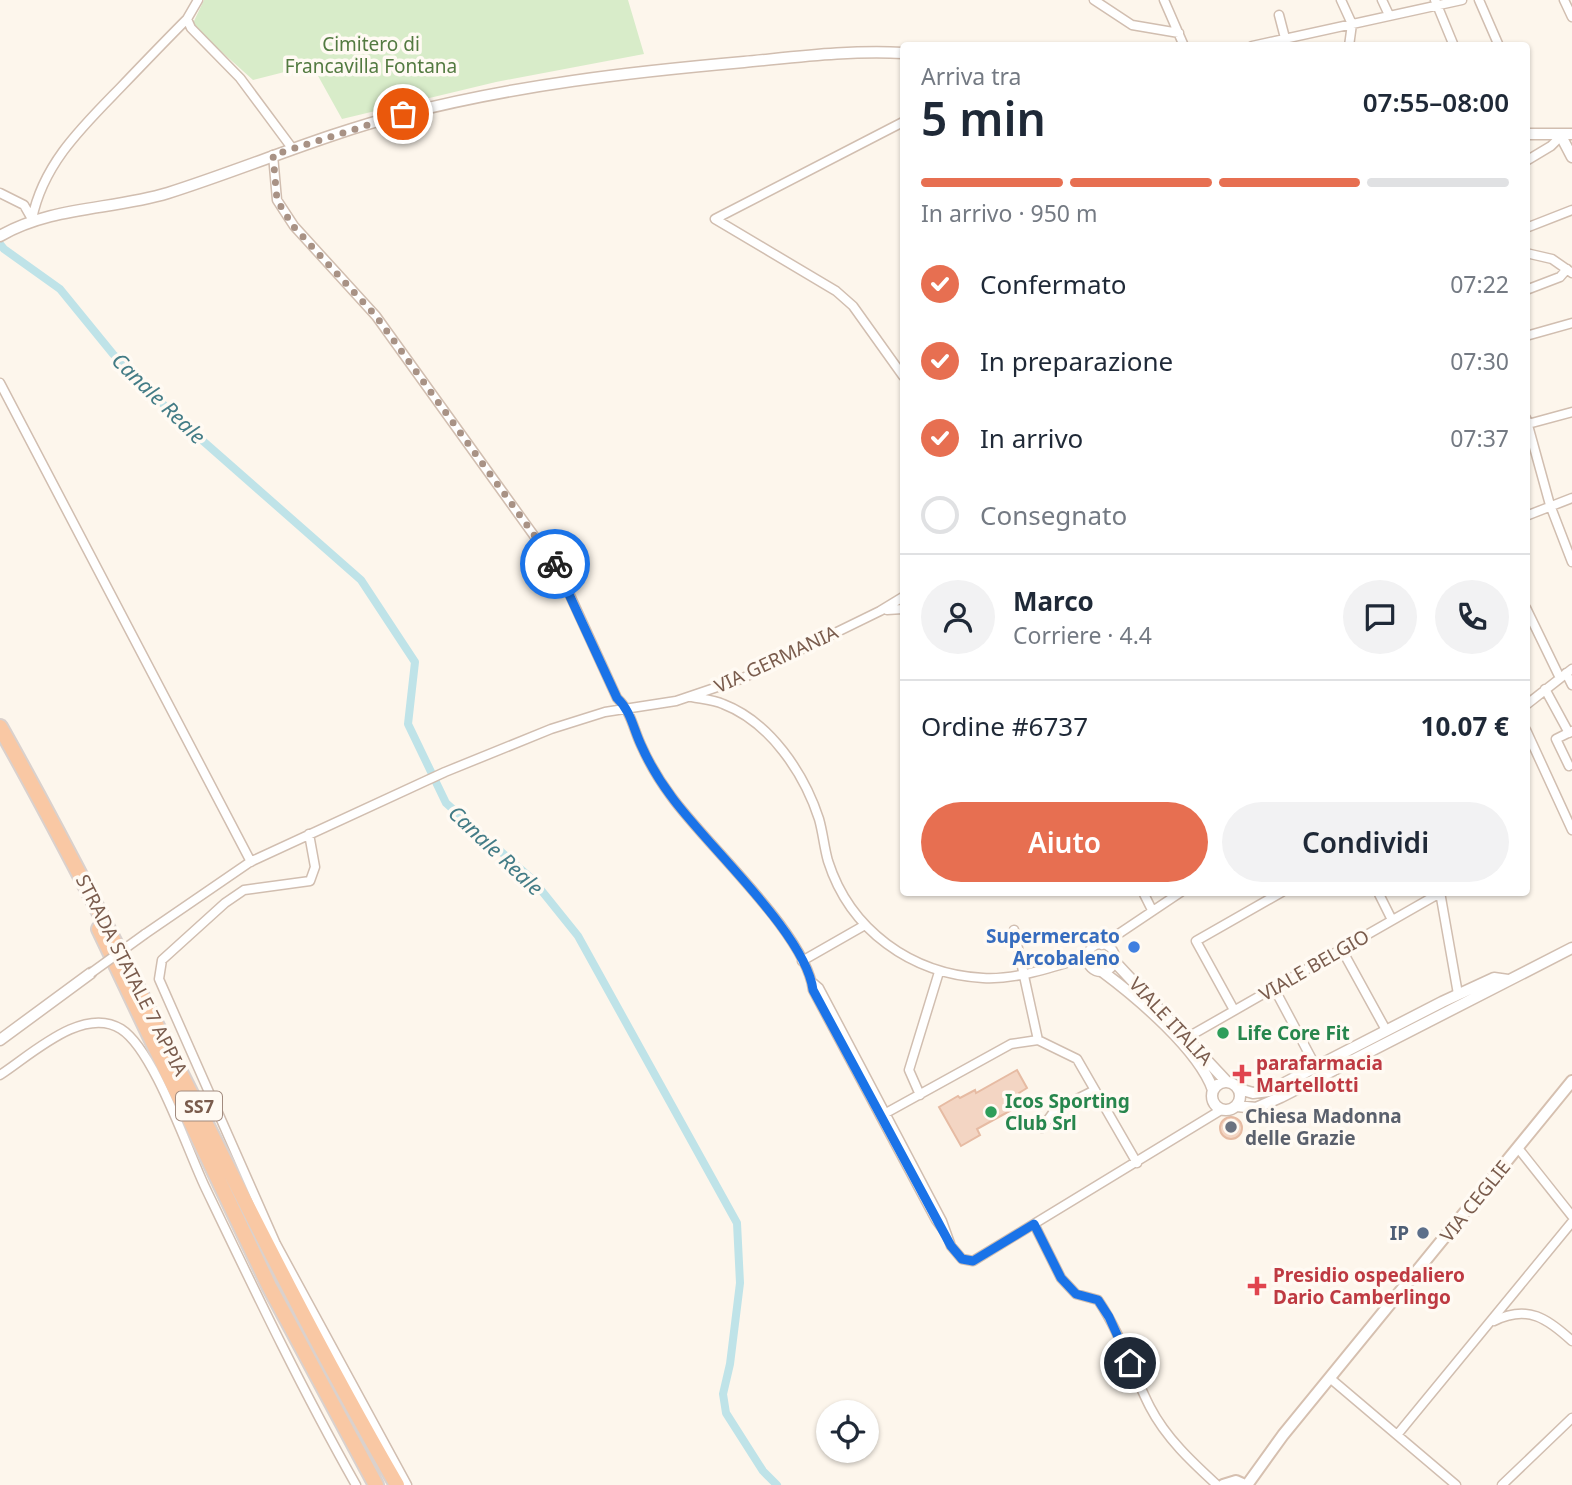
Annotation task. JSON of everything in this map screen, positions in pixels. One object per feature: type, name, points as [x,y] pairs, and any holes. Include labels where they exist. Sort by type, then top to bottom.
[{"type":"highway","name":"STRADA STATALE 7 APPIA","points":[[0,727],[99,908],[344,1393],[397,1485]]},
{"type":"highway","name":"STRADA STATALE 7 APPIA","points":[[0,746],[91,912],[174,1081],[269,1286],[376,1485]]},
{"type":"main road","name":"VIA CEGLIE","points":[[1223,1485],[1236,1481],[1246,1485],[1283,1435],[1572,1081]]},
{"type":"street","points":[[32,219],[36,198],[51,170],[76,134],[187,19],[198,0]]},
{"type":"street","points":[[1094,0],[1132,25],[1179,33]]},
{"type":"street","points":[[1164,0],[1183,42]]},
{"type":"street","points":[[1341,0],[1352,24],[1350,42]]},
{"type":"street","points":[[1382,0],[1389,15]]},
{"type":"street","points":[[1279,15],[1284,42],[1436,3],[1462,0]]},
{"type":"street","points":[[1479,0],[1497,42]]},
{"type":"street","points":[[1564,0],[1572,17]]},
{"type":"street","points":[[1436,3],[1452,42]]},
{"type":"street","points":[[187,19],[212,52],[240,78],[292,148]]},
{"type":"street","points":[[4,234],[32,219],[136,201],[292,148],[403,114],[481,95],[656,69],[880,52],[900,53]]},
{"type":"street","points":[[900,124],[715,219],[836,291],[853,306],[900,372]]},
{"type":"street","points":[[1530,134],[1572,134]]},
{"type":"street","points":[[1561,136],[1572,158]]},
{"type":"street","points":[[1530,159],[1551,146],[1561,136]]},
{"type":"street","points":[[273,155],[277,200],[293,226],[376,316],[558,569],[617,698],[627,708],[640,743],[673,799],[778,922],[802,961],[813,990],[936,1220],[962,1259],[973,1261],[1222,1110]]},
{"type":"street","points":[[0,193],[24,205],[32,219]]},
{"type":"street","points":[[1530,226],[1572,210]]},
{"type":"street","points":[[1530,254],[1552,259],[1569,271],[1530,288]]},
{"type":"street","points":[[1530,335],[1572,323]]},
{"type":"street","points":[[0,383],[251,862]]},
{"type":"street","points":[[1530,420],[1572,412]]},
{"type":"street","points":[[1530,432],[1550,505],[1569,548],[1572,562]]},
{"type":"street","points":[[1530,514],[1572,498]]},
{"type":"street","name":"VIA GERMANIA","points":[[91,973],[251,862],[309,834],[445,772],[551,729],[627,708],[690,696],[760,671],[900,599]]},
{"type":"street","points":[[880,611],[900,609]]},
{"type":"street","points":[[1530,619],[1572,685]]},
{"type":"street","points":[[1530,702],[1566,673]]},
{"type":"street","points":[[1545,689],[1571,732],[1556,740],[1570,762]]},
{"type":"street","points":[[690,696],[723,703],[748,717],[794,765],[819,820],[828,860],[841,890],[865,925],[906,958],[939,972],[984,978],[1024,974],[1087,957],[1093,947],[1102,945],[1175,896]]},
{"type":"street","points":[[1530,739],[1572,830]]},
{"type":"street","points":[[1563,810],[1572,805]]},
{"type":"street","points":[[309,834],[314,867],[310,881],[244,890],[225,903],[162,960],[159,979],[276,1244],[407,1485]]},
{"type":"street","points":[[1145,896],[1152,910]]},
{"type":"street","points":[[1234,1010],[1196,941],[1275,896]]},
{"type":"street","points":[[1379,896],[1392,920]]},
{"type":"street","name":"VIALE BELGIO","points":[[1188,1037],[1435,896]]},
{"type":"street","points":[[1441,896],[1458,994]]},
{"type":"street","points":[[802,961],[865,925]]},
{"type":"street","points":[[1014,930],[1038,1040]]},
{"type":"street","points":[[1087,957],[1090,967],[1103,972],[1110,969],[1114,961],[1111,949],[1102,945]]},
{"type":"street","points":[[1237,1106],[1256,1108],[1281,1097],[1572,948]]},
{"type":"street","points":[[1342,950],[1386,1030]]},
{"type":"street","name":"VIALE ITALIA","points":[[1114,961],[1188,1037],[1227,1082]]},
{"type":"street","points":[[919,1095],[909,1070],[939,972]]},
{"type":"street","name":"VIALE ITALIA","points":[[1103,972],[1135,995],[1176,1038],[1207,1073],[1213,1090]]},
{"type":"street","points":[[0,1040],[91,973]]},
{"type":"street","points":[[1239,1089],[1241,1100],[1237,1106],[1227,1111],[1214,1104],[1213,1090],[1217,1085],[1227,1082],[1253,1093],[1269,1090],[1458,994],[1494,978],[1508,980]]},
{"type":"street","points":[[812,982],[819,988],[886,1113],[942,1221],[945,1233]]},
{"type":"street","points":[[1274,988],[1316,1067]]},
{"type":"street","points":[[0,1075],[73,1026],[99,1022],[122,1029],[149,1060],[203,1183],[267,1314],[356,1485]]},
{"type":"street","points":[[886,1113],[1011,1044],[1038,1040],[1077,1059],[1137,1163]]},
{"type":"street","points":[[1042,1128],[1055,1110],[1095,1090]]},
{"type":"street","points":[[1518,1148],[1572,1216]]},
{"type":"street","points":[[1397,1435],[1572,1222]]},
{"type":"street","points":[[1034,1224],[1061,1278],[1076,1294],[1098,1300],[1109,1317],[1151,1410],[1166,1432],[1185,1455],[1217,1485]]},
{"type":"street","points":[[1492,1322],[1507,1315],[1524,1314],[1550,1320],[1572,1341]]},
{"type":"street","points":[[1331,1379],[1456,1485]]},
{"type":"street","points":[[1502,1485],[1572,1418]]},
{"type":"green space","name":"Cimitero di Francavilla Fontana","points":[[204,0],[628,0],[644,54],[496,82],[342,119],[312,65],[253,80],[194,27]]},
{"type":"building","name":"Icos Sporting Club Srl","points":[[1017,1070],[1027,1088],[1019,1093],[1022,1099],[1018,1101],[1017,1107],[977,1129],[980,1135],[961,1146],[939,1107],[958,1096],[960,1098],[975,1090],[976,1093]]},
{"type":"building","name":"Chiesa Madonna delle Grazie","points":[[1231,1117],[1239,1120],[1242,1128],[1239,1136],[1231,1139],[1223,1136],[1220,1128],[1223,1120]]},
{"type":"waterway","name":"Canale Reale","points":[[0,244],[60,289],[113,354],[178,419],[361,580],[415,662],[408,724],[446,803],[533,880],[578,936],[737,1223],[740,1283],[730,1364],[723,1394],[726,1413],[763,1471],[777,1485]]},
{"type":"way so far","points":[[403,114],[273,155],[277,200],[293,226],[376,316],[555,564]]},
{"type":"place","name":"Supermercato Arcobaleno","points":[[1134,947]]},
{"type":"place","name":"Life Core Fit","points":[[1223,1033]]},
{"type":"place","name":"parafarmacia Martellotti","points":[[1242,1074]]},
{"type":"place","name":"Icos Sporting Club Srl","points":[[991,1112]]},
{"type":"place","name":"Chiesa Madonna delle Grazie","points":[[1231,1127]]},
{"type":"place","name":"IP","points":[[1423,1233]]},
{"type":"place","name":"Presidio ospedaliero Dario Camberlingo","points":[[1257,1286]]},
{"type":"route","points":[[555,564],[617,698],[627,708],[640,743],[657,775],[673,799],[778,922],[802,961],[813,990],[951,1246],[962,1259],[973,1261],[1034,1224],[1061,1278],[1076,1294],[1098,1300],[1109,1317],[1130,1363]]}]
